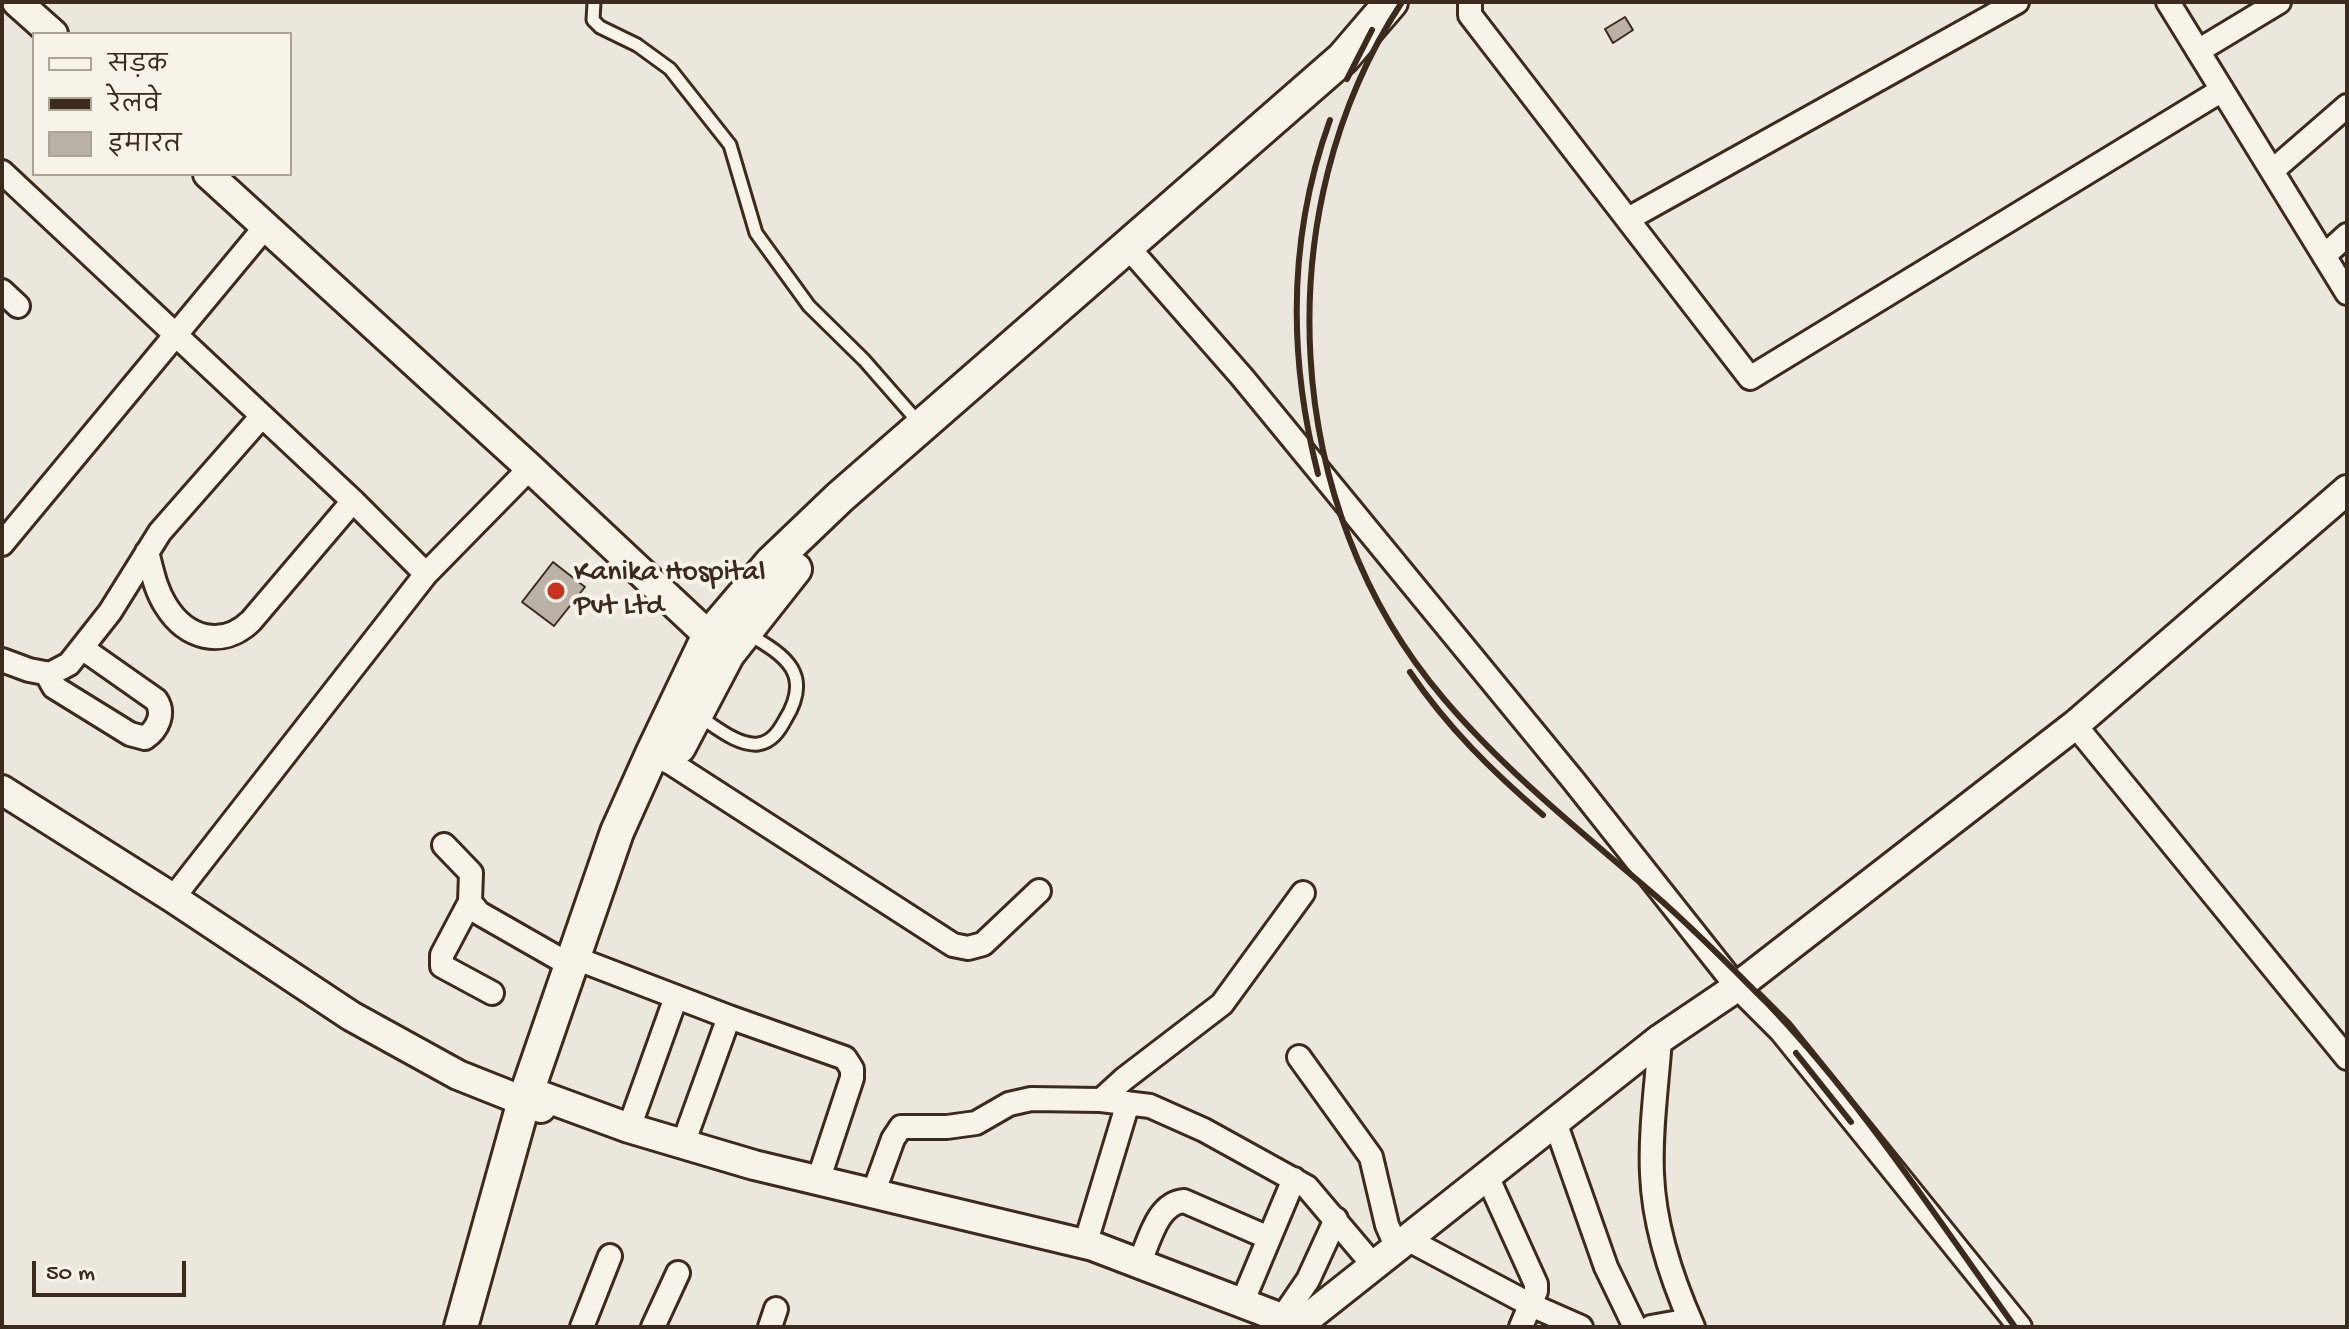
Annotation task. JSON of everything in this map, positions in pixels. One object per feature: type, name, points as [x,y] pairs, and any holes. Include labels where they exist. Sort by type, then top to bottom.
[{"type":"main road","points":[[662,758],[697,714],[727,641],[786,578],[954,409],[1132,253],[1343,58],[1391,2]]},
{"type":"main road","points":[[1132,253],[1351,73],[1413,2]]},
{"type":"main road","points":[[461,1327],[579,964],[617,832],[771,563],[921,426],[954,409]]},
{"type":"main road","points":[[479,1327],[534,1099]]},
{"type":"street","points":[[17,2],[51,32]]},
{"type":"street","points":[[1470,2],[1470,15],[1750,378],[2222,90]]},
{"type":"street","points":[[1628,219],[2017,2]]},
{"type":"street","points":[[2168,2],[2347,293]]},
{"type":"street","points":[[2198,51],[2279,2]]},
{"type":"street","points":[[2272,171],[2347,106]]},
{"type":"street","points":[[2,172],[353,501],[426,574]]},
{"type":"street","points":[[210,176],[530,468],[727,641]]},
{"type":"street","points":[[2,544],[266,226]]},
{"type":"street","points":[[2324,256],[2347,235]]},
{"type":"street","points":[[1132,253],[1252,388],[1573,780],[1737,987],[1781,1031],[2020,1327]]},
{"type":"street","points":[[2,660],[46,673],[64,669],[110,612],[160,532],[262,416]]},
{"type":"street","points":[[173,898],[426,574],[530,468]]},
{"type":"street","points":[[1296,1324],[1374,1266],[1660,1039],[1737,987],[2075,725],[2347,490]]},
{"type":"street","points":[[147,552],[155,582],[170,612],[203,637],[224,637],[243,629],[251,621],[353,501]]},
{"type":"street","points":[[46,673],[54,687],[117,726],[137,737],[149,735],[161,715],[156,700],[82,648]]},
{"type":"street","points":[[2075,725],[2347,1058]]},
{"type":"street","points":[[662,758],[953,945],[968,948],[983,944],[1039,891]]},
{"type":"street","points":[[2,790],[351,1016],[458,1075],[683,1144],[818,1181],[1085,1245],[1296,1324]]},
{"type":"street","points":[[444,845],[471,873],[470,902],[442,955],[442,966],[492,993]]},
{"type":"street","points":[[1101,1100],[1222,1004],[1303,893]]},
{"type":"street","points":[[470,902],[479,913],[579,964],[832,1052],[849,1063],[852,1078],[818,1181]]},
{"type":"street","points":[[629,1128],[676,997]]},
{"type":"street","points":[[683,1144],[729,1017]]},
{"type":"street","points":[[1651,1327],[1692,1324],[1678,1292],[1663,1240],[1652,1174],[1660,1039]]},
{"type":"street","points":[[1299,1057],[1371,1157],[1387,1225],[1402,1244],[1581,1327]]},
{"type":"street","points":[[873,1194],[893,1139],[901,1127],[934,1128],[976,1123],[1019,1100],[1101,1100],[1150,1106],[1173,1115],[1307,1187],[1374,1266]]},
{"type":"street","points":[[1085,1245],[1128,1103]]},
{"type":"street","points":[[1555,1122],[1606,1267],[1635,1327]]},
{"type":"street","points":[[1487,1176],[1534,1276],[1536,1291],[1521,1327]]},
{"type":"street","points":[[1242,1303],[1294,1179]]},
{"type":"street","points":[[1139,1264],[1164,1209],[1177,1202],[1184,1201],[1269,1238]]},
{"type":"street","points":[[1296,1324],[1308,1280],[1336,1219]]},
{"type":"street","points":[[582,1327],[610,1256]]},
{"type":"street","points":[[653,1327],[678,1273]]},
{"type":"lane","points":[[594,2],[593,20],[600,27],[637,45],[670,69],[730,145],[756,233],[809,306],[864,360],[921,426]]},
{"type":"lane","points":[[697,714],[740,741],[757,744],[774,737],[794,706],[799,689],[796,675],[775,649],[727,641]]},
{"type":"building","points":[[1625,17],[1633,30],[1613,43],[1605,29]]},
{"type":"building","points":[[553,562],[585,587],[554,626],[522,602]]},
{"type":"railway","points":[[1402,2],[1358,84],[1328,172],[1312,264],[1310,357],[1323,450],[1349,539],[1390,623],[1444,699],[1493,752],[1656,896],[1766,1002],[1865,1119],[2015,1327]]},
{"type":"railway","points":[[1347,79],[1372,30]]},
{"type":"railway","points":[[1318,474],[1301,385],[1297,296],[1306,208],[1330,120]]},
{"type":"railway","points":[[1410,672],[1439,712],[1472,748],[1543,815]]},
{"type":"railway","points":[[1796,1053],[1851,1122]]},
{"type":"place","name":"Kanika Hospital Pvt Ltd","points":[[556,591]]}]
